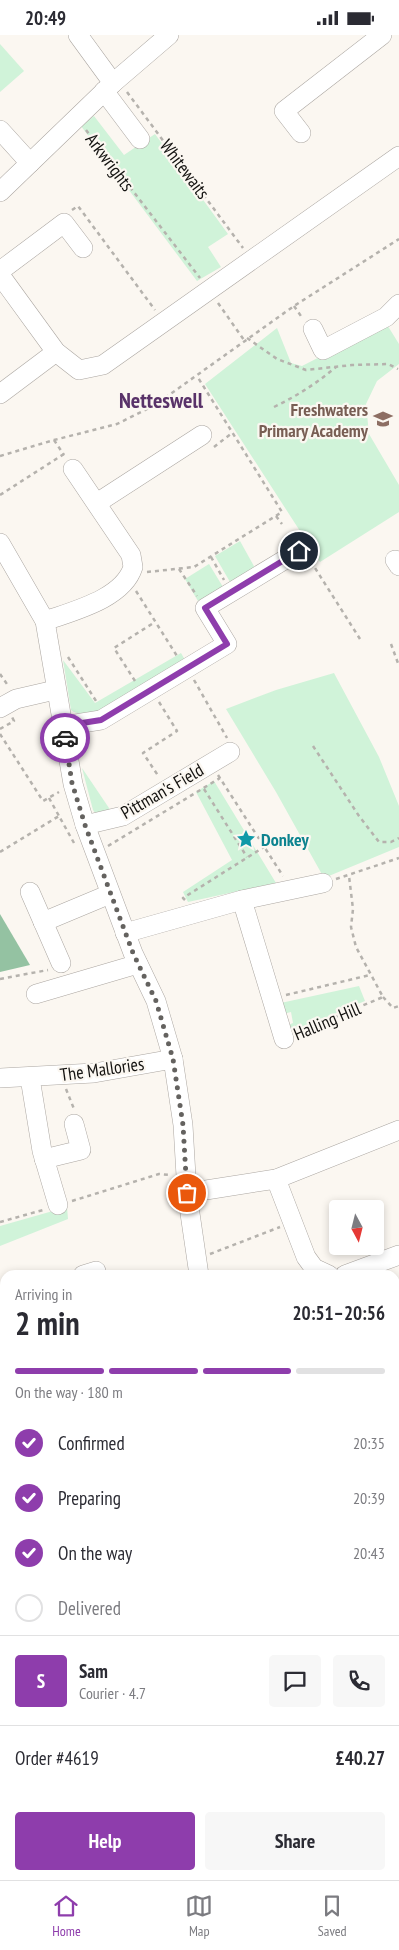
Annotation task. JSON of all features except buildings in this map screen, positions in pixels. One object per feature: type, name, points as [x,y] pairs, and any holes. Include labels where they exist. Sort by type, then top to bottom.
[{"type":"street","points":[[78,35],[112,84],[140,139]]},
{"type":"street","points":[[77,118],[112,84],[169,35]]},
{"type":"street","points":[[301,133],[284,111],[382,35]]},
{"type":"street","name":"Arkwrights","points":[[0,192],[77,118]]},
{"type":"street","points":[[0,130],[30,163]]},
{"type":"street","points":[[0,275],[56,352],[79,369],[102,365],[399,156]]},
{"type":"street","points":[[0,271],[64,223],[83,248]]},
{"type":"street","points":[[313,329],[323,350],[386,317],[399,305]]},
{"type":"street","points":[[0,394],[56,352]]},
{"type":"street","points":[[96,503],[202,435]]},
{"type":"street","points":[[44,621],[94,604],[124,584],[133,567],[130,555],[68,462]]},
{"type":"street","points":[[1,546],[44,621],[72,783],[85,825],[125,933],[156,1001],[173,1059],[183,1125],[187,1185],[198,1267]]},
{"type":"street","points":[[63,726],[101,720],[143,686],[182,663],[227,644],[205,608],[301,554]]},
{"type":"street","points":[[0,708],[16,699],[55,690]]},
{"type":"street","name":"Pittman's Field","points":[[85,825],[123,816],[167,789],[215,771],[230,752]]},
{"type":"street","points":[[125,933],[242,900],[323,883]]},
{"type":"street","points":[[30,893],[61,963]]},
{"type":"street","points":[[43,922],[110,894]]},
{"type":"street","name":"Halling Hill","points":[[242,900],[284,1039]]},
{"type":"street","points":[[36,994],[138,964]]},
{"type":"street","name":"The Mallories","points":[[0,1079],[94,1073],[173,1059]]},
{"type":"street","points":[[30,1078],[44,1159],[58,1205]]},
{"type":"street","points":[[44,1159],[81,1150],[74,1124]]},
{"type":"street","points":[[187,1185],[276,1179],[399,1130]]},
{"type":"street","points":[[276,1179],[306,1257],[314,1268],[318,1270]]},
{"type":"street","points":[[358,1270],[399,1255]]},
{"type":"path","name":"Whitewaits","points":[[112,84],[252,259]]},
{"type":"path","name":"Arkwrights","points":[[77,118],[208,290],[244,341]]},
{"type":"path","points":[[64,223],[66,215],[78,206],[163,322]]},
{"type":"path","points":[[0,456],[117,424],[155,405],[294,306],[399,239]]},
{"type":"path","points":[[274,407],[295,397],[318,382],[337,366]]},
{"type":"path","points":[[198,376],[282,512],[194,567],[129,576],[155,622],[231,745],[230,752]]},
{"type":"path","points":[[0,495],[68,462],[54,440]]},
{"type":"path","points":[[276,516],[282,524]]},
{"type":"path","points":[[301,554],[316,568],[360,639]]},
{"type":"path","points":[[211,557],[230,593]]},
{"type":"path","points":[[179,569],[205,608]]},
{"type":"path","points":[[155,622],[114,648],[177,731],[143,753],[167,789]]},
{"type":"path","points":[[391,644],[399,666]]},
{"type":"path","points":[[64,652],[98,704]]},
{"type":"path","points":[[0,734],[43,801]]},
{"type":"path","points":[[313,746],[359,817],[379,842],[390,842],[399,838]]},
{"type":"path","points":[[106,847],[203,788],[215,771]]},
{"type":"path","name":"Pittman's Field","points":[[215,771],[292,889]]},
{"type":"path","points":[[203,788],[247,857]]},
{"type":"path","points":[[49,798],[74,845]]},
{"type":"path","points":[[0,852],[59,816]]},
{"type":"path","points":[[187,903],[183,898],[264,847]]},
{"type":"path","points":[[323,883],[399,858]]},
{"type":"path","name":"Halling Hill","points":[[284,1039],[383,997],[356,947],[351,927],[353,909],[349,876]]},
{"type":"path","points":[[272,999],[370,975]]},
{"type":"path","points":[[383,997],[393,1008],[399,1006]]},
{"type":"path","points":[[61,1075],[76,1116],[74,1124]]},
{"type":"path","points":[[0,1223],[160,1174],[187,1185]]},
{"type":"path","points":[[198,1267],[293,1222]]},
{"type":"green space","points":[[0,44],[24,71],[0,92]]},
{"type":"green space","points":[[94,116],[124,155],[155,134],[228,234],[208,247],[221,267],[197,281],[81,126]]},
{"type":"green space","points":[[386,323],[399,344],[399,364],[377,381],[366,404],[369,434],[399,485],[399,512],[320,562],[205,384],[277,328],[291,363],[302,366]]},
{"type":"green space","points":[[240,541],[255,568],[230,582],[215,556]]},
{"type":"green space","points":[[209,564],[223,587],[198,601],[185,579]]},
{"type":"green space","points":[[181,653],[185,660],[145,687],[111,706],[95,712],[81,714],[71,710],[63,660],[95,703]]},
{"type":"green space","points":[[334,673],[379,757],[399,806],[399,847],[324,878],[276,792],[226,709],[276,690]]},
{"type":"green space","points":[[82,768],[111,811],[96,814],[93,810]]},
{"type":"green space","points":[[214,781],[276,883],[188,902],[183,892],[232,860],[196,792]]},
{"type":"green space","points":[[0,914],[30,965],[0,972]]},
{"type":"green space","points":[[359,986],[365,1001],[286,1034],[283,1027],[293,1023],[291,1012],[279,1015],[276,1004]]},
{"type":"green space","points":[[67,1207],[68,1219],[0,1246],[0,1226]]},
{"type":"way so far","points":[[65,738],[72,783],[85,825],[133,953],[156,1001],[173,1059],[183,1125],[187,1193]]},
{"type":"place","name":"Freshwaters Primary Academy","points":[[383,419]]},
{"type":"place","name":"Donkey","points":[[246,839]]},
{"type":"district","name":"Netteswell","points":[[161,400]]},
{"type":"route","points":[[65,738],[63,726],[101,720],[227,644],[205,608],[299,551]]}]
